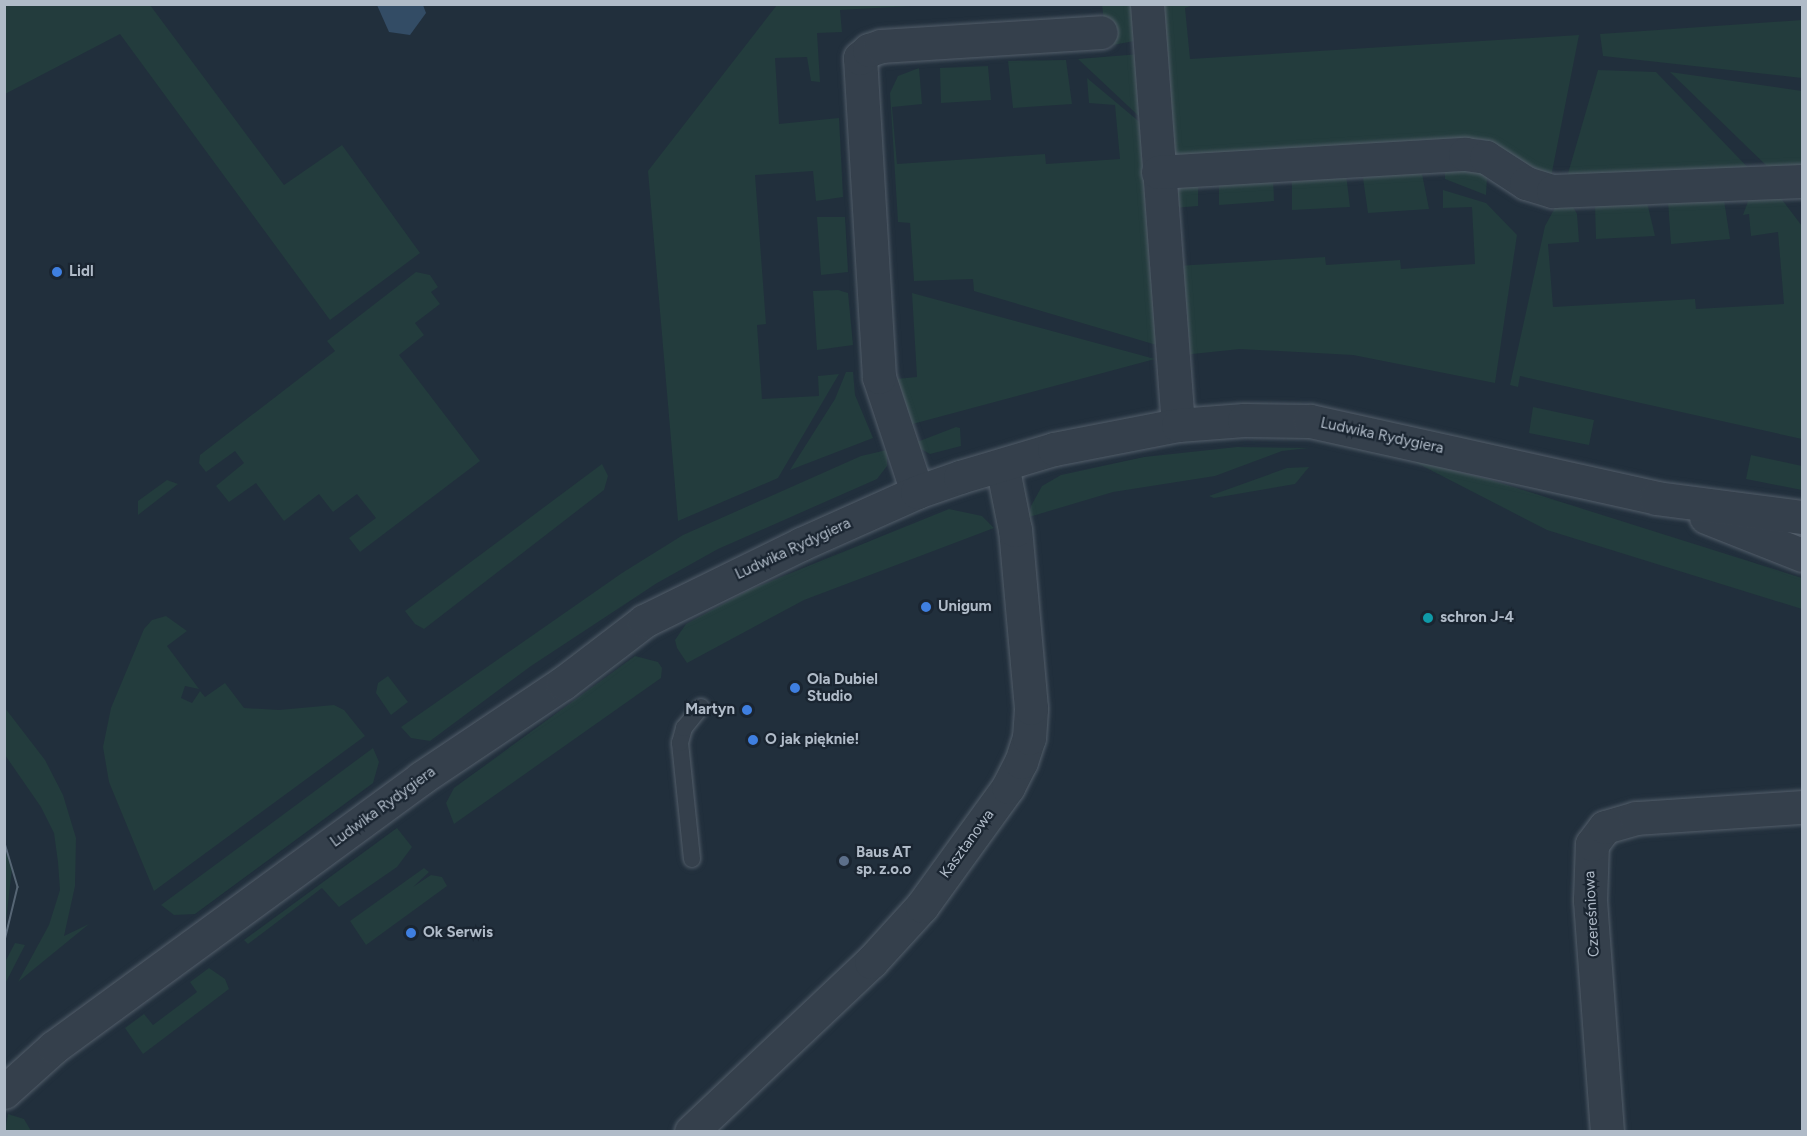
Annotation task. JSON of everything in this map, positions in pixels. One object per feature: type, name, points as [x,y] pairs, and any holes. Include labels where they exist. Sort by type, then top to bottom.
[{"type":"street","points":[[1147,4],[1178,425]]},
{"type":"street","points":[[917,492],[879,377],[860,58],[869,50],[881,46],[1101,32]]},
{"type":"street","points":[[1158,172],[1464,154],[1486,157],[1526,183],[1553,191],[1803,181]]},
{"type":"street","name":"Ludwika Rydygiera","points":[[4,1092],[54,1047],[422,778],[563,683],[644,621],[752,567],[917,492],[1054,449],[1178,425],[1244,420],[1330,423],[1656,498],[1803,517]]},
{"type":"street","name":"Kasztanowa","points":[[691,1131],[769,1061],[900,930],[957,860],[1008,787],[1021,762],[1029,738],[1031,708],[1015,530],[1002,465]]},
{"type":"street","name":"Ludwika Rydygiera","points":[[1656,498],[1803,555]]},
{"type":"street","name":"Czereśniowa","points":[[1607,1131],[1590,900],[1592,844],[1605,827],[1636,818],[1803,807]]},
{"type":"street","name":"Ludwika Rydygiera","points":[[4,1068],[54,1047]]},
{"type":"lane","points":[[692,859],[680,743],[684,728],[701,706]]},
{"type":"green space","points":[[5,4],[150,5],[284,185],[342,145],[420,253],[330,320],[120,34],[5,94]]},
{"type":"green space","points":[[777,5],[929,5],[840,10],[842,32],[817,33],[820,82],[811,81],[807,57],[775,58],[779,124],[839,118],[843,197],[816,201],[813,171],[755,175],[766,324],[757,325],[762,399],[819,396],[818,376],[839,374],[778,478],[678,521],[648,171]]},
{"type":"green space","points":[[1102,5],[1139,5],[1140,40],[1107,46]]},
{"type":"green space","points":[[1159,5],[1193,5],[1185,8],[1190,59],[1579,35],[1551,177],[1481,139],[1173,158]]},
{"type":"green space","points":[[1802,20],[1802,78],[1603,56],[1600,34]]},
{"type":"green space","points":[[1140,54],[1144,121],[1078,59]]},
{"type":"green space","points":[[1066,60],[1072,104],[1013,108],[1008,61]]},
{"type":"green space","points":[[988,66],[991,100],[941,103],[940,68]]},
{"type":"green space","points":[[919,68],[922,104],[892,107],[897,164],[1045,154],[1046,164],[1120,159],[1115,105],[1089,103],[1087,78],[1142,124],[1160,346],[974,291],[973,279],[914,281],[910,223],[898,222],[890,93],[898,76]]},
{"type":"green space","points":[[1598,70],[1656,72],[1757,177],[1567,177]]},
{"type":"green space","points":[[1670,72],[1802,91],[1802,171],[1773,172]]},
{"type":"green space","points":[[1473,164],[1487,177],[1486,195],[1445,179],[1445,165]]},
{"type":"green space","points":[[1412,166],[1422,174],[1429,209],[1368,213],[1363,178],[1370,170]]},
{"type":"green space","points":[[1346,174],[1350,207],[1292,210],[1292,178]]},
{"type":"green space","points":[[1273,176],[1274,201],[1219,205],[1219,181]]},
{"type":"green space","points":[[1198,180],[1198,206],[1172,208],[1176,266],[1325,257],[1326,265],[1400,260],[1401,269],[1475,264],[1472,207],[1443,208],[1443,190],[1486,203],[1517,235],[1495,383],[1353,355],[1240,349],[1183,355],[1168,188]]},
{"type":"green space","points":[[1776,192],[1802,226],[1802,439],[1520,376],[1518,387],[1510,385],[1545,226],[1556,206],[1572,205],[1577,214],[1579,242],[1548,244],[1553,307],[1695,299],[1696,309],[1784,304],[1778,232],[1751,236],[1749,214],[1743,215],[1751,193]]},
{"type":"green space","points":[[1724,200],[1730,239],[1671,244],[1668,201]]},
{"type":"green space","points":[[1647,202],[1655,236],[1596,239],[1595,205]]},
{"type":"green space","points":[[817,217],[845,217],[848,272],[821,275]]},
{"type":"green space","points":[[416,272],[430,275],[438,287],[431,292],[440,304],[415,323],[424,335],[399,355],[480,461],[360,552],[349,538],[376,518],[357,494],[333,512],[319,494],[284,521],[256,483],[229,502],[216,486],[244,463],[235,451],[206,472],[199,463],[200,455],[335,351],[327,341]]},
{"type":"green space","points":[[838,290],[848,293],[853,345],[817,350],[813,291]]},
{"type":"green space","points":[[912,293],[1155,359],[905,426],[896,379],[917,377]]},
{"type":"green space","points":[[846,372],[853,372],[855,395],[873,438],[790,470],[835,399]]},
{"type":"green space","points":[[1533,407],[1594,420],[1589,445],[1529,433]]},
{"type":"green space","points":[[956,427],[960,428],[961,446],[930,454],[912,444]]},
{"type":"green space","points":[[1237,447],[1309,448],[1282,451],[1215,476],[1113,492],[1029,517],[1031,506],[1042,486],[1061,475],[1144,457]]},
{"type":"green space","points":[[887,450],[887,466],[877,479],[718,549],[657,583],[531,666],[430,741],[411,738],[401,727],[622,573],[683,535],[861,456]]},
{"type":"green space","points":[[1751,455],[1802,466],[1802,490],[1746,479]]},
{"type":"green space","points":[[1413,461],[1488,479],[1802,578],[1802,609],[1547,530]]},
{"type":"green space","points":[[602,464],[608,476],[604,490],[424,629],[415,624],[405,611]]},
{"type":"green space","points":[[1309,467],[1295,484],[1214,498],[1209,496],[1287,468]]},
{"type":"green space","points":[[167,480],[178,484],[138,515],[138,501]]},
{"type":"green space","points":[[949,509],[982,516],[994,528],[804,600],[687,663],[677,648],[675,640],[686,624],[749,590]]},
{"type":"green space","points":[[166,616],[187,631],[167,646],[199,689],[185,686],[181,698],[192,703],[200,691],[205,697],[225,683],[244,708],[279,710],[334,705],[344,710],[365,736],[154,891],[109,782],[103,747],[111,708],[144,629],[152,620]]},
{"type":"green space","points":[[635,656],[658,662],[662,668],[661,678],[454,824],[446,803],[454,788]]},
{"type":"green space","points":[[388,676],[408,702],[391,715],[376,693],[378,683]]},
{"type":"green space","points":[[5,708],[45,760],[63,795],[76,838],[75,886],[64,936],[89,924],[18,982],[49,925],[60,890],[54,833],[41,807],[5,755]]},
{"type":"green space","points":[[373,748],[379,762],[373,783],[195,914],[174,915],[161,905]]},
{"type":"green space","points":[[397,828],[412,847],[397,867],[339,907],[322,888],[248,944],[244,940]]},
{"type":"green space","points":[[5,850],[12,868],[4,930]]},
{"type":"green space","points":[[424,868],[429,872],[413,887],[431,875],[442,877],[447,886],[366,945],[350,921]]},
{"type":"green space","points":[[15,943],[25,945],[5,984],[5,962]]},
{"type":"green space","points":[[209,968],[225,979],[229,989],[143,1054],[125,1028],[144,1014],[153,1025],[197,992],[190,982]]},
{"type":"green space","points":[[8,1114],[24,1119],[31,1131],[5,1131]]},
{"type":"water","points":[[377,5],[423,5],[426,13],[410,35],[389,32]]},
{"type":"tram line","points":[[4,840],[18,887],[4,945]]},
{"type":"place","name":"Lidl","points":[[57,272]]},
{"type":"place","name":"Unigum","points":[[926,607]]},
{"type":"place","name":"schron J-4","points":[[1428,618]]},
{"type":"place","name":"Ola Dubiel Studio","points":[[795,688]]},
{"type":"place","name":"Martyn","points":[[747,710]]},
{"type":"place","name":"O jak pięknie!","points":[[753,740]]},
{"type":"place","name":"Baus AT sp. z.o.o","points":[[844,861]]},
{"type":"place","name":"Ok Serwis","points":[[411,933]]}]
